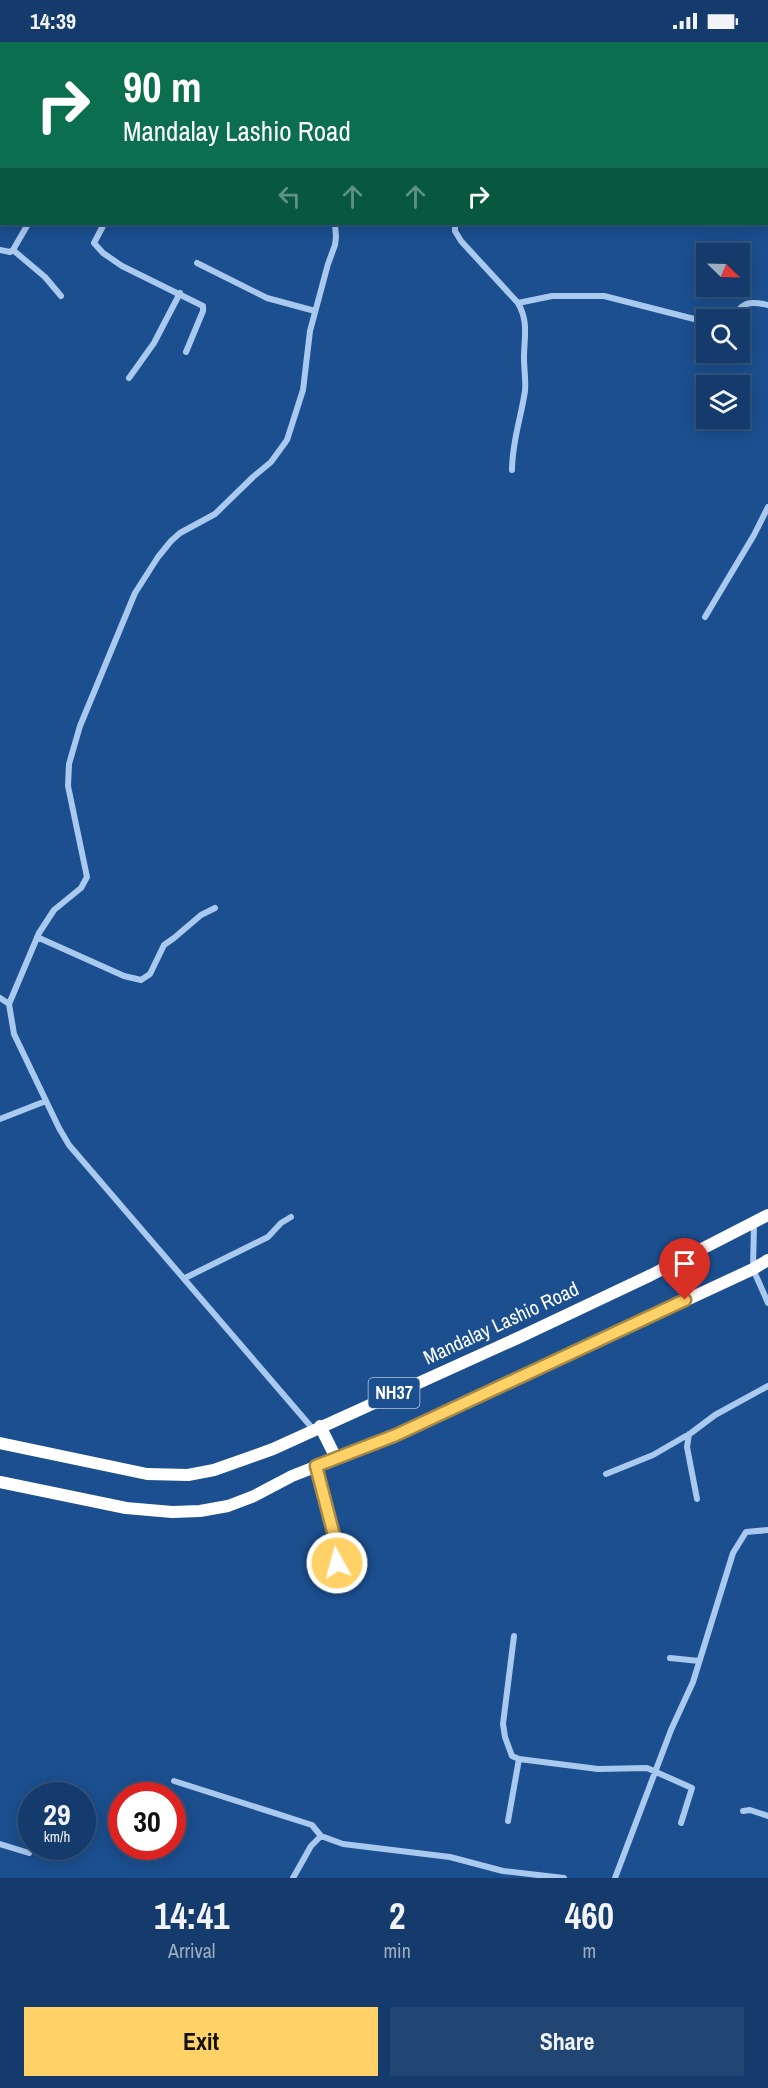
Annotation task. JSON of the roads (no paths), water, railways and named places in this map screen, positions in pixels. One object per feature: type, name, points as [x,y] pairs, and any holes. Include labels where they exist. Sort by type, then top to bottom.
[{"type":"highway","name":"Mandalay Lashio Road","points":[[0,1443],[147,1474],[178,1476],[214,1470],[244,1461],[520,1337],[651,1275],[768,1215]]},
{"type":"highway","name":"NH37","points":[[0,1482],[126,1508],[172,1512],[200,1511],[228,1506],[316,1466],[396,1435],[768,1260]]},
{"type":"highway","points":[[317,1428],[336,1458]]},
{"type":"street","points":[[0,250],[10,252],[14,250],[27,225]]},
{"type":"street","points":[[103,225],[94,243],[103,253],[132,272],[203,306],[186,352]]},
{"type":"street","points":[[317,1428],[69,1145],[14,1034],[9,1004],[37,937],[54,910],[85,883],[87,870],[73,818],[68,786],[69,764],[80,726],[126,612],[135,593],[171,541],[180,533],[216,514],[281,451],[303,390],[315,311],[335,245],[335,225]]},
{"type":"street","points":[[455,225],[455,231],[461,241],[518,303],[524,313],[526,381],[512,450],[512,470]]},
{"type":"street","points":[[14,250],[45,277],[61,296]]},
{"type":"street","points":[[197,263],[267,298],[315,311]]},
{"type":"street","points":[[129,378],[154,343],[180,293]]},
{"type":"street","points":[[518,303],[552,296],[604,296],[696,319]]},
{"type":"street","points":[[739,309],[747,302],[768,306]]},
{"type":"street","points":[[705,617],[768,507]]},
{"type":"street","points":[[37,937],[124,976],[141,980],[150,974],[164,945],[201,915],[215,908]]},
{"type":"street","points":[[0,998],[9,1004]]},
{"type":"street","points":[[0,1119],[46,1101]]},
{"type":"street","points":[[185,1278],[268,1237],[291,1216]]},
{"type":"street","points":[[754,1224],[753,1269],[768,1303]]},
{"type":"street","points":[[606,1474],[653,1455],[689,1434],[715,1415],[768,1386]]},
{"type":"street","points":[[689,1434],[687,1447],[697,1500]]},
{"type":"street","points":[[316,1466],[338,1551],[337,1563],[319,1572]]},
{"type":"street","points":[[615,1878],[671,1730],[693,1682],[733,1553],[746,1532],[768,1530]]},
{"type":"street","points":[[514,1636],[503,1724],[512,1756],[519,1759],[598,1769],[647,1768],[692,1788],[681,1823]]},
{"type":"street","points":[[670,1658],[699,1661]]},
{"type":"street","points":[[508,1821],[519,1759]]},
{"type":"street","points":[[174,1781],[312,1826],[321,1836],[351,1846],[450,1857],[503,1871],[564,1878]]},
{"type":"street","points":[[743,1811],[750,1810],[768,1816]]},
{"type":"street","points":[[293,1878],[311,1846],[321,1836]]},
{"type":"street","points":[[0,1844],[18,1850]]}]
